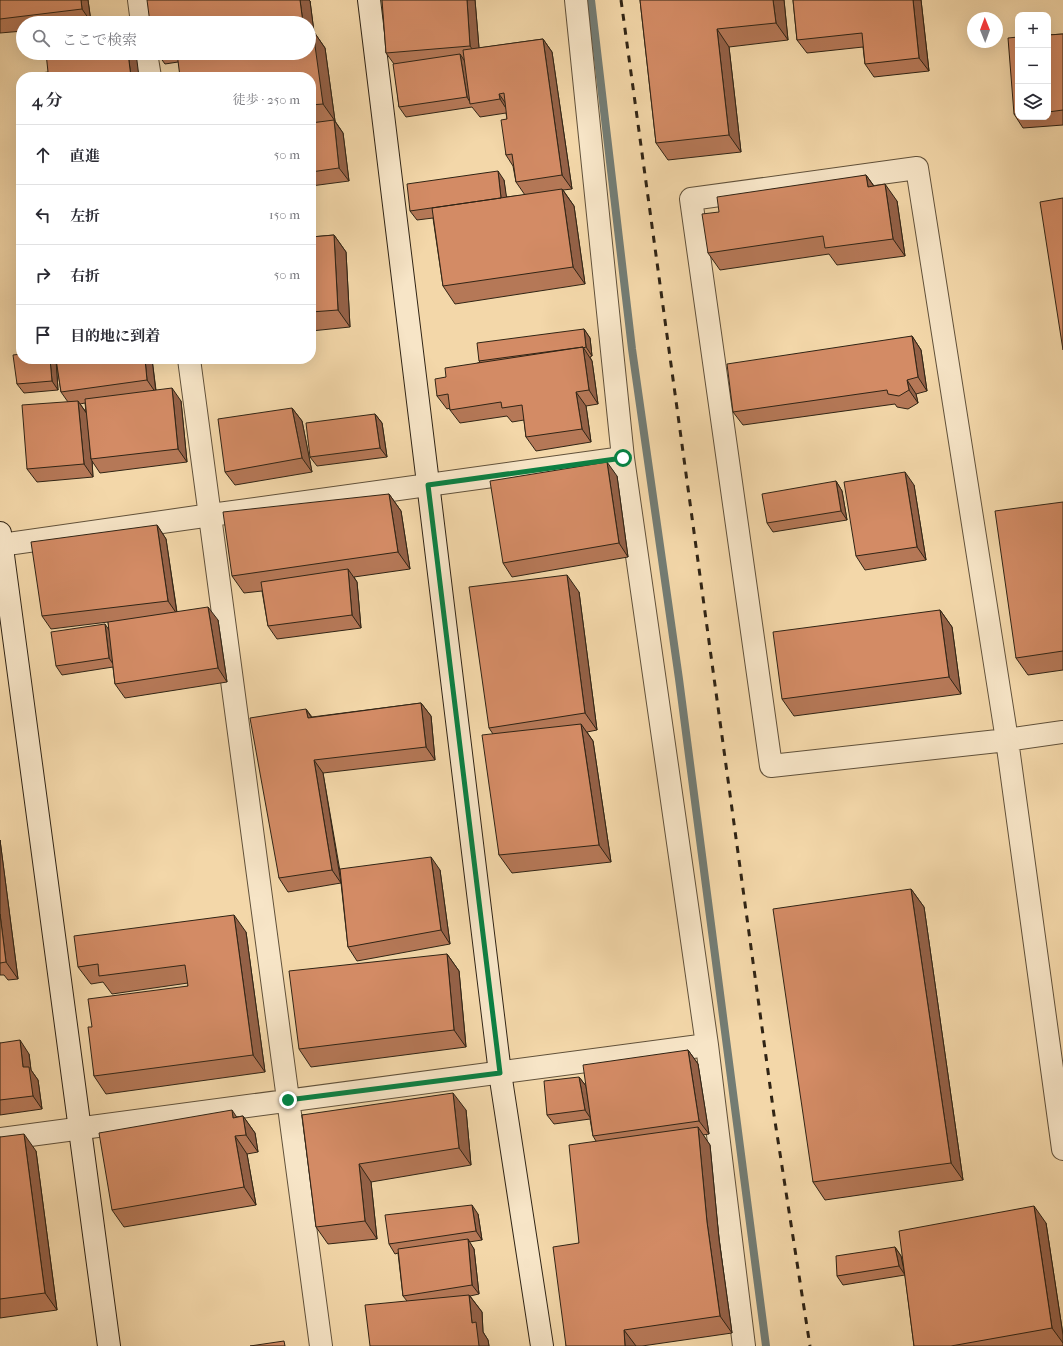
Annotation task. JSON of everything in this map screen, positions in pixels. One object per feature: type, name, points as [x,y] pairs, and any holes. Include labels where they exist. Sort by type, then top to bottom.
[{"type":"street","points":[[139,0],[141,16]]},
{"type":"street","points":[[369,0],[500,1073],[542,1346]]},
{"type":"street","points":[[576,0],[623,458],[707,1045],[744,1346]]},
{"type":"street","points":[[147,60],[149,72]]},
{"type":"street","points":[[1063,732],[1007,740],[771,766],[691,199],[918,168],[1007,740],[1063,1149]]},
{"type":"street","points":[[190,364],[321,1346]]},
{"type":"street","points":[[109,1346],[1,541],[211,515],[623,458]]},
{"type":"street","points":[[0,1139],[707,1045]]},
{"type":"building","points":[[0,0],[81,0],[82,9],[0,19]]},
{"type":"building","points":[[147,0],[300,0],[302,16],[149,16]]},
{"type":"building","points":[[382,0],[467,0],[470,46],[386,53]]},
{"type":"building","points":[[640,0],[773,0],[776,23],[717,29],[729,135],[656,143]]},
{"type":"building","points":[[793,0],[913,0],[919,58],[865,64],[862,33],[797,40]]},
{"type":"building","points":[[1063,34],[1063,110],[1051,112],[1051,48],[1051,35]]},
{"type":"building","points":[[1015,37],[1015,114],[1014,114],[1008,38]]},
{"type":"building","points":[[543,39],[562,175],[516,182],[512,154],[506,155],[501,120],[507,119],[504,93],[499,94],[500,99],[470,104],[463,50]]},
{"type":"building","points":[[316,53],[323,104],[316,105],[316,72],[179,72],[178,60],[316,60]]},
{"type":"building","points":[[460,54],[467,97],[399,107],[393,64]]},
{"type":"building","points":[[47,60],[129,60],[130,72],[48,72]]},
{"type":"building","points":[[334,120],[339,168],[316,171],[316,122]]},
{"type":"building","points":[[498,171],[501,198],[410,211],[407,184]]},
{"type":"building","points":[[866,175],[868,187],[885,184],[893,239],[825,248],[823,236],[708,253],[702,214],[719,212],[717,197]]},
{"type":"building","points":[[562,189],[573,267],[443,286],[432,208]]},
{"type":"building","points":[[1063,198],[1063,350],[1040,202]]},
{"type":"building","points":[[334,235],[338,310],[316,312],[316,237]]},
{"type":"building","points":[[584,329],[586,347],[583,348],[479,361],[477,343]]},
{"type":"building","points":[[912,336],[918,377],[907,380],[909,390],[899,396],[888,394],[887,390],[733,412],[727,364]]},
{"type":"building","points":[[583,347],[589,390],[576,392],[582,429],[526,437],[522,405],[502,408],[501,402],[450,410],[448,394],[437,396],[435,379],[446,377],[445,368]]},
{"type":"building","points":[[13,355],[16,355],[16,364],[50,364],[52,381],[17,384]]},
{"type":"building","points":[[57,364],[145,364],[147,380],[61,392]]},
{"type":"building","points":[[172,388],[178,449],[91,459],[85,399]]},
{"type":"building","points":[[78,401],[84,464],[27,469],[22,405]]},
{"type":"building","points":[[292,408],[302,458],[225,472],[218,419]]},
{"type":"building","points":[[375,414],[380,448],[310,457],[306,423]]},
{"type":"building","points":[[607,462],[619,543],[503,563],[490,481]]},
{"type":"building","points":[[905,472],[917,547],[856,556],[844,482]]},
{"type":"building","points":[[836,481],[841,511],[767,523],[762,494]]},
{"type":"building","points":[[389,494],[398,552],[232,576],[223,512]]},
{"type":"building","points":[[1063,502],[1063,651],[1016,658],[995,511]]},
{"type":"building","points":[[157,525],[168,601],[42,616],[31,542]]},
{"type":"building","points":[[348,569],[352,615],[268,626],[261,582]]},
{"type":"building","points":[[567,575],[585,713],[489,728],[469,587]]},
{"type":"building","points":[[208,607],[218,668],[115,684],[108,622]]},
{"type":"building","points":[[940,610],[949,677],[782,699],[773,632]]},
{"type":"building","points":[[105,624],[109,658],[56,666],[51,632]]},
{"type":"building","points":[[421,703],[426,747],[314,760],[332,870],[279,878],[250,718],[306,709],[308,718]]},
{"type":"building","points":[[581,724],[599,845],[499,855],[482,735]]},
{"type":"building","points":[[431,857],[441,930],[348,947],[340,869]]},
{"type":"building","points":[[911,889],[951,1163],[813,1182],[773,909]]},
{"type":"building","points":[[0,914],[6,962],[0,963]]},
{"type":"building","points":[[234,915],[253,1055],[94,1076],[88,1027],[92,1027],[88,999],[188,986],[185,965],[99,976],[98,964],[78,967],[74,936]]},
{"type":"building","points":[[447,954],[454,1030],[299,1049],[289,971]]},
{"type":"building","points":[[20,1040],[23,1067],[29,1067],[33,1096],[0,1100],[0,1043]]},
{"type":"building","points":[[688,1050],[699,1121],[593,1136],[583,1065]]},
{"type":"building","points":[[579,1077],[585,1110],[547,1115],[544,1081]]},
{"type":"building","points":[[453,1093],[459,1148],[359,1164],[365,1221],[316,1227],[302,1115]]},
{"type":"building","points":[[232,1110],[233,1118],[243,1116],[246,1135],[235,1136],[244,1187],[112,1210],[99,1133]]},
{"type":"building","points":[[698,1127],[707,1222],[720,1316],[624,1330],[625,1346],[566,1346],[553,1247],[579,1243],[569,1145]]},
{"type":"building","points":[[24,1134],[45,1293],[0,1299],[0,1137]]},
{"type":"building","points":[[472,1205],[476,1231],[389,1244],[385,1215]]},
{"type":"building","points":[[1034,1206],[1052,1328],[951,1346],[914,1346],[899,1231]]},
{"type":"building","points":[[468,1239],[472,1285],[403,1296],[398,1249]]},
{"type":"building","points":[[895,1247],[899,1266],[837,1276],[836,1256]]},
{"type":"building","points":[[469,1295],[472,1323],[476,1322],[479,1346],[370,1346],[365,1305]]},
{"type":"building","points":[[284,1341],[285,1346],[250,1346]]},
{"type":"waterway","points":[[591,0],[632,349],[679,679],[766,1346]]},
{"type":"railway","points":[[621,0],[774,1115],[810,1346]]},
{"type":"route","points":[[288,1100],[500,1073],[428,485],[623,458]]}]
